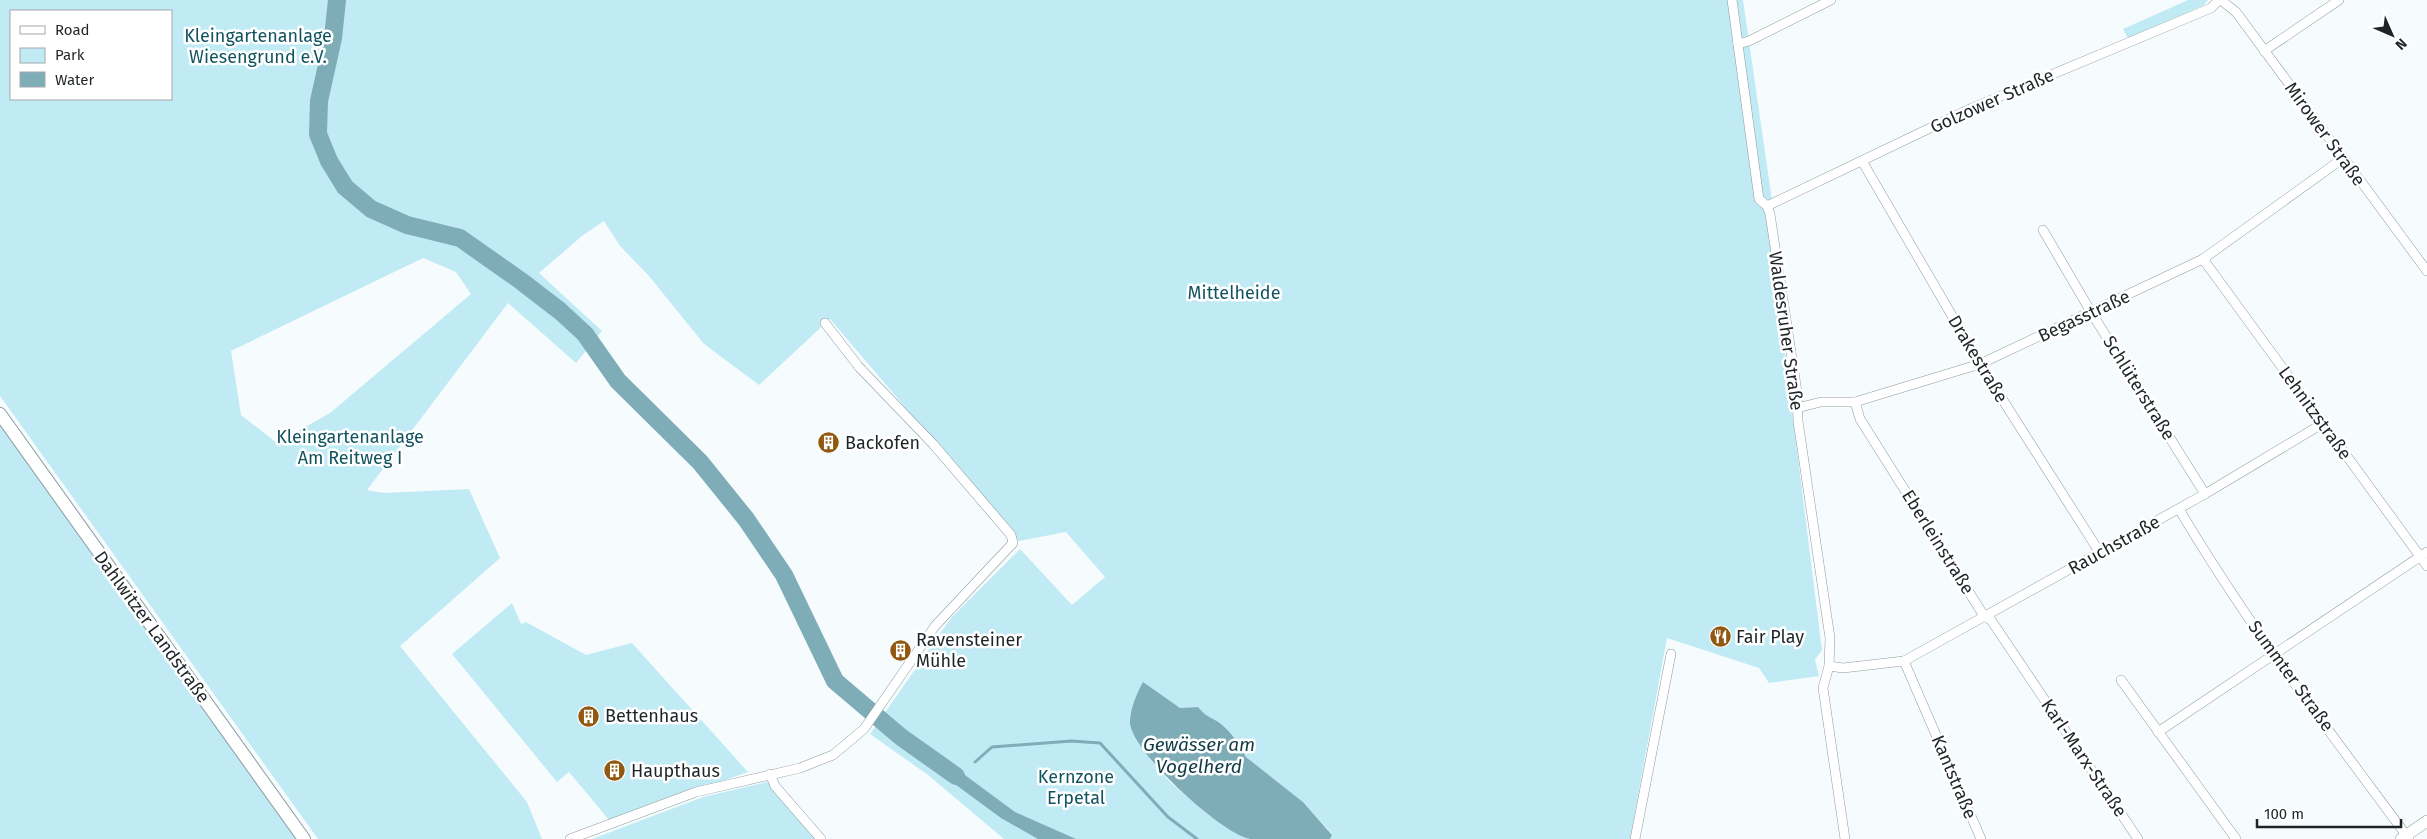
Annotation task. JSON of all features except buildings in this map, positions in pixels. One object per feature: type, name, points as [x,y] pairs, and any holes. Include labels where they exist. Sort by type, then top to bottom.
[{"type":"main road","name":"Dahlwitzer Landstraße","points":[[0,414],[304,839]]},
{"type":"street","name":"Waldesruher Straße","points":[[1732,0],[1760,199],[1767,206],[1797,392],[1797,408],[1830,638],[1829,666],[1823,688],[1845,839]]},
{"type":"street","points":[[1738,44],[1748,41],[1832,0]]},
{"type":"street","name":"Mirower Straße","points":[[2220,0],[2236,12],[2342,159],[2427,271]]},
{"type":"street","name":"Golzower Straße","points":[[1767,206],[1972,108],[2211,8],[2220,0]]},
{"type":"street","points":[[2264,51],[2339,0]]},
{"type":"street","name":"Begasstraße","points":[[1797,408],[1821,402],[1855,402],[1980,364],[2181,272],[2203,259],[2342,159]]},
{"type":"street","name":"Drakestraße","points":[[1862,161],[1980,364],[2100,552]]},
{"type":"street","name":"Schlüterstraße","points":[[2043,230],[2091,312],[2205,494]]},
{"type":"street","name":"Lehnitzstraße","points":[[2203,259],[2322,424],[2423,554],[2427,566]]},
{"type":"street","points":[[570,839],[696,792],[823,761],[848,744],[867,725],[935,626],[1012,543],[1011,535],[933,444],[859,367],[825,323]]},
{"type":"street","name":"Eberleinstraße","points":[[1855,402],[1860,419],[1984,616],[1990,620],[2029,677]]},
{"type":"street","name":"Rauchstraße","points":[[1829,666],[1844,668],[1904,661],[2179,509],[2322,424]]},
{"type":"street","name":"Summter Straße","points":[[2179,509],[2211,564],[2405,838]]},
{"type":"street","points":[[2158,732],[2423,554]]},
{"type":"street","points":[[1635,839],[1671,654]]},
{"type":"street","name":"Kantstraße","points":[[1904,661],[1981,839]]},
{"type":"street","name":"Karl-Marx-Straße","points":[[2029,677],[2138,839]]},
{"type":"street","points":[[2121,680],[2236,839]]},
{"type":"street","points":[[770,774],[774,786],[821,839]]},
{"type":"street","points":[[2405,838],[2427,821]]},
{"type":"green space","name":"Mittelheide","points":[[0,0],[1743,0],[1775,221],[1776,282],[1822,650],[1815,660],[1819,676],[1769,683],[1759,668],[1667,638],[1630,839],[1330,839],[1332,834],[1303,802],[1246,757],[1235,739],[1221,724],[1207,716],[1198,707],[1180,708],[1143,683],[1150,759],[1171,783],[1211,817],[1248,839],[1004,839],[928,775],[870,734],[951,618],[1020,549],[1072,605],[1105,577],[1066,532],[1019,541],[830,319],[759,385],[704,344],[649,276],[620,246],[604,221],[582,236],[539,273],[602,331],[576,363],[508,303],[367,490],[384,493],[469,489],[500,558],[400,646],[527,802],[542,839],[318,839],[0,396]],"holes":[[[423,258],[456,272],[471,294],[330,413],[277,443],[241,415],[231,351]]]},
{"type":"green space","points":[[2188,0],[2208,0],[2204,5],[2128,38],[2123,29]]},
{"type":"green space","points":[[0,421],[298,839],[0,839]]},
{"type":"green space","points":[[512,603],[521,624],[526,622],[586,655],[632,643],[748,772],[609,820],[569,772],[557,782],[452,654]]},
{"type":"green space","points":[[771,781],[820,839],[592,839],[703,797]]},
{"type":"water","name":"Gewässer am Vogelherd","points":[[1143,682],[1180,708],[1198,707],[1207,716],[1221,724],[1235,739],[1246,757],[1303,802],[1332,835],[1330,839],[1250,839],[1237,834],[1200,808],[1161,771],[1134,735],[1130,717],[1134,701]]},
{"type":"water","points":[[939,761],[950,764],[1015,812],[1076,839],[1038,839],[1001,818],[933,768]]},
{"type":"waterway","points":[[337,0],[333,38],[319,101],[318,134],[329,161],[345,187],[371,209],[407,225],[460,238],[521,281],[560,311],[585,334],[618,381],[700,462],[746,519],[784,575],[835,681],[901,737],[956,776]]},
{"type":"waterway","points":[[975,762],[992,747],[1071,741],[1100,743],[1168,817],[1197,839]]},
{"type":"place","name":"Backofen","points":[[829,443]]},
{"type":"place","name":"Fair Play","points":[[1720,637]]},
{"type":"place","name":"Ravensteiner Mühle","points":[[900,650]]},
{"type":"place","name":"Bettenhaus","points":[[589,716]]},
{"type":"place","name":"Haupthaus","points":[[615,771]]},
{"type":"park label","name":"Kleingartenanlage Wiesengrund e.V.","points":[[258,46]]},
{"type":"park label","name":"Kleingartenanlage Am Reitweg I","points":[[350,447]]},
{"type":"park label","name":"Kernzone Erpetal","points":[[1076,788]]}]
